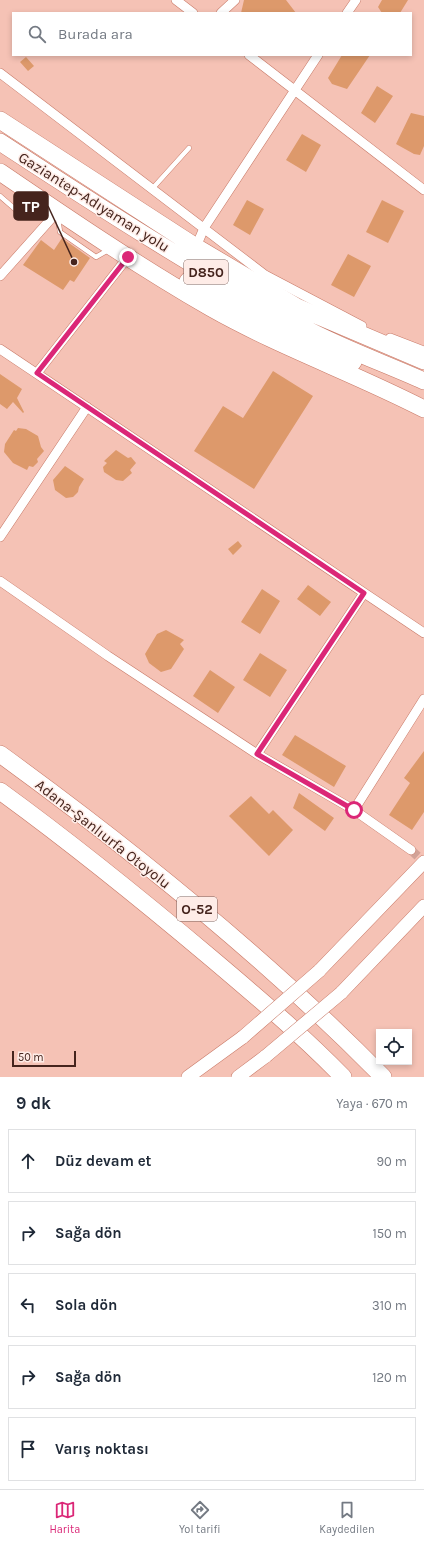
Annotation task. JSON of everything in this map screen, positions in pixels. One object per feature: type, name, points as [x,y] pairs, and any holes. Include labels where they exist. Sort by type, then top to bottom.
[{"type":"highway","points":[[0,120],[196,247],[296,307],[424,361]]},
{"type":"highway","name":"Gaziantep-Adıyaman yolu","points":[[0,142],[99,206],[226,284],[312,332],[424,380]]},
{"type":"highway","name":"Gaziantep-Adıyaman yolu","points":[[0,159],[126,244],[225,302],[314,346],[424,393]]},
{"type":"highway","points":[[0,172],[112,248],[212,308],[296,351],[424,409]]},
{"type":"highway","name":"Adana-Şanlıurfa Otoyolu","points":[[0,754],[93,823],[267,967],[350,1043],[383,1077]]},
{"type":"highway","name":"Adana-Şanlıurfa Otoyolu","points":[[0,792],[73,844],[145,903],[243,986],[344,1077]]},
{"type":"street","points":[[176,0],[192,12]]},
{"type":"street","points":[[222,12],[236,0]]},
{"type":"street","points":[[348,12],[356,0]]},
{"type":"street","points":[[250,56],[424,190]]},
{"type":"street","points":[[196,247],[204,228],[317,56]]},
{"type":"street","points":[[0,73],[265,275],[361,326],[424,351]]},
{"type":"street","points":[[0,276],[58,211]]},
{"type":"street","points":[[37,373],[128,257]]},
{"type":"street","points":[[0,349],[424,633]]},
{"type":"street","points":[[0,537],[87,407]]},
{"type":"street","points":[[0,581],[108,656],[257,754],[354,810],[411,850]]},
{"type":"street","points":[[257,754],[364,593]]},
{"type":"street","points":[[354,810],[424,699]]},
{"type":"street","points":[[188,1077],[243,1037],[320,971],[424,862]]},
{"type":"street","points":[[238,1077],[266,1056],[341,993],[424,906]]},
{"type":"lane","points":[[152,189],[189,148]]},
{"type":"lane","points":[[0,196],[23,216],[58,211]]},
{"type":"building","points":[[244,0],[286,0],[295,12],[241,12]]},
{"type":"building","points":[[382,0],[408,0],[401,12],[381,12],[378,7]]},
{"type":"building","points":[[341,56],[369,56],[347,89],[332,84],[328,78]]},
{"type":"building","points":[[26,57],[34,66],[28,71],[20,62]]},
{"type":"building","points":[[377,86],[393,96],[375,123],[361,113]]},
{"type":"building","points":[[411,113],[424,116],[424,146],[420,155],[414,154],[396,144]]},
{"type":"building","points":[[302,134],[321,145],[306,172],[286,160]]},
{"type":"building","points":[[247,200],[264,209],[250,235],[233,225]]},
{"type":"building","points":[[382,200],[404,211],[388,243],[366,232]]},
{"type":"building","points":[[62,238],[90,258],[74,282],[70,280],[63,290],[23,265],[41,240],[54,250]]},
{"type":"building","points":[[348,254],[371,266],[354,297],[331,285]]},
{"type":"building","points":[[273,371],[313,396],[254,489],[194,451],[223,406],[243,418]]},
{"type":"building","points":[[0,374],[22,389],[17,398],[24,412],[23,413],[13,402],[7,409],[0,404]]},
{"type":"building","points":[[18,428],[26,429],[38,436],[41,447],[44,451],[37,459],[38,462],[33,467],[29,466],[27,470],[13,463],[4,452],[5,444],[14,430],[16,431]]},
{"type":"building","points":[[116,450],[128,458],[131,457],[136,463],[130,470],[132,473],[123,481],[116,480],[104,472],[103,467],[107,463],[104,461]]},
{"type":"building","points":[[65,466],[84,479],[78,492],[73,497],[66,498],[55,490],[53,480]]},
{"type":"building","points":[[238,541],[242,546],[233,555],[228,549]]},
{"type":"building","points":[[308,585],[331,602],[320,616],[297,599]]},
{"type":"building","points":[[262,589],[280,601],[260,634],[241,622]]},
{"type":"building","points":[[166,630],[184,640],[180,644],[184,649],[171,669],[161,672],[149,663],[145,654],[157,634]]},
{"type":"building","points":[[260,653],[287,670],[270,697],[243,680]]},
{"type":"building","points":[[210,670],[235,687],[218,713],[193,696]]},
{"type":"building","points":[[295,735],[346,766],[334,787],[282,755]]},
{"type":"building","points":[[424,751],[424,812],[412,830],[389,815],[410,783],[404,778]]},
{"type":"building","points":[[299,793],[334,818],[325,831],[293,808]]},
{"type":"building","points":[[251,796],[269,814],[273,810],[293,830],[269,856],[229,816]]},
{"type":"tunnel","points":[[411,850],[424,862]]},
{"type":"place","name":"TP","points":[[74,262]]},
{"type":"route","points":[[128,257],[37,373],[364,593],[257,754],[354,810]]}]
